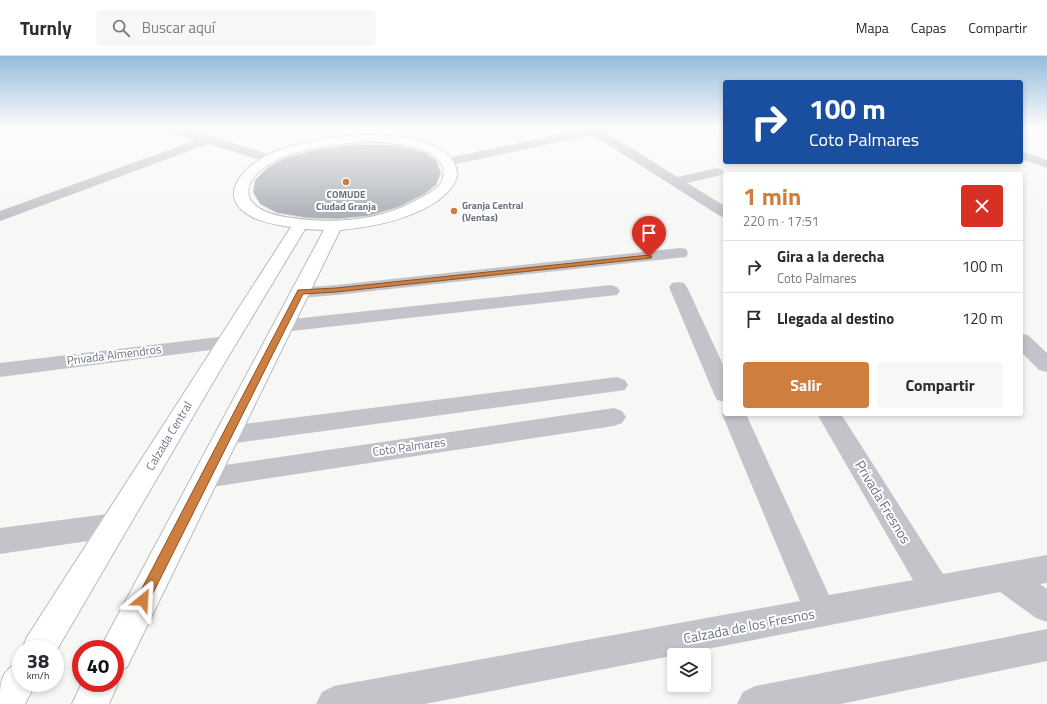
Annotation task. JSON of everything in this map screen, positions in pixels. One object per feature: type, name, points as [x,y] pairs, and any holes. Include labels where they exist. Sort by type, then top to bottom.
[{"type":"street","points":[[0,216],[160,157]]},
{"type":"street","points":[[264,157],[270,159]]},
{"type":"street","points":[[274,157],[254,169],[244,180],[240,192],[244,203],[256,213],[275,220],[300,225],[335,225],[382,218],[421,204],[435,196],[445,187],[450,178],[450,170],[447,162],[442,157]]},
{"type":"street","points":[[447,162],[470,157]]},
{"type":"street","points":[[636,157],[723,212]]},
{"type":"street","points":[[1027,157],[1047,164]]},
{"type":"street","points":[[703,164],[721,174]]},
{"type":"street","points":[[675,182],[721,174]]},
{"type":"street","name":"Calzada Central","points":[[45,640],[300,225]]},
{"type":"street","points":[[123,640],[335,225]]},
{"type":"street","points":[[301,292],[336,290],[680,253]]},
{"type":"street","points":[[678,287],[723,389]]},
{"type":"street","points":[[283,326],[611,291]]},
{"type":"street","name":"Privada Almendros","points":[[0,370],[227,342]]},
{"type":"street","points":[[1023,342],[1047,365]]},
{"type":"street","points":[[228,435],[617,385]]},
{"type":"street","points":[[735,416],[821,612]]},
{"type":"street","name":"Privada Fresnos","points":[[830,416],[936,590]]},
{"type":"street","name":"Coto Palmares","points":[[205,478],[614,417]]},
{"type":"street","points":[[0,541],[115,525]]},
{"type":"street","name":"Calzada de los Fresnos","points":[[334,704],[1047,569]]},
{"type":"street","points":[[1004,577],[1047,607]]},
{"type":"street","points":[[755,704],[1047,645]]},
{"type":"street","points":[[5,704],[12,692]]},
{"type":"street","points":[[90,704],[96,692]]},
{"type":"building","name":"COMUDE Ciudad Granja","points":[[432,157],[436,160],[441,173],[436,185],[425,194],[399,207],[369,216],[338,219],[307,218],[277,213],[260,204],[253,192],[255,180],[268,167],[285,158]]},
{"type":"place","name":"COMUDE Ciudad Granja","points":[[346,182]]},
{"type":"place","name":"Granja Central (Ventas)","points":[[454,211]]},
{"type":"route","points":[[143,600],[301,292],[336,290],[649,257]]}]
